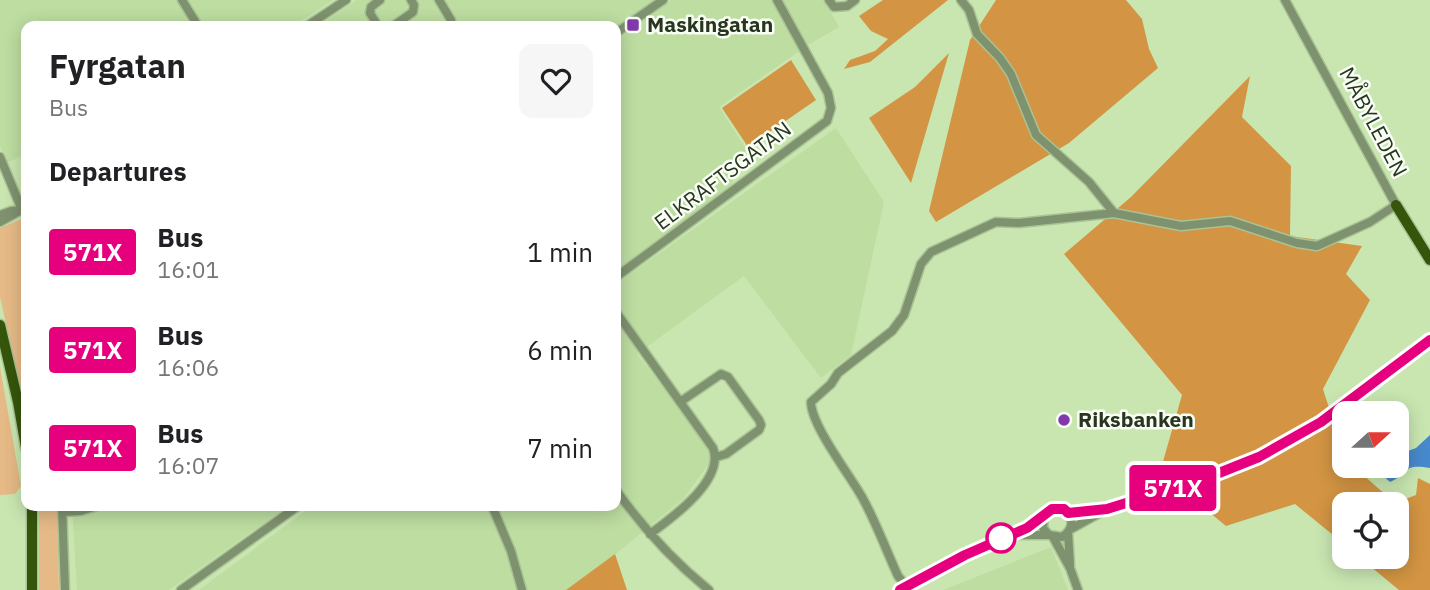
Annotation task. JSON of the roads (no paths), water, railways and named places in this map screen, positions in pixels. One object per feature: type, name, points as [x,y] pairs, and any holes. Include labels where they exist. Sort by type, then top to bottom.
[{"type":"main road","name":"MÅBYLEDEN","points":[[1396,205],[1430,260]]},
{"type":"main road","points":[[0,325],[21,419]]},
{"type":"main road","points":[[32,511],[32,588]]},
{"type":"street","points":[[182,0],[195,21]]},
{"type":"street","points":[[314,21],[346,0]]},
{"type":"street","points":[[376,21],[370,13],[371,7],[380,0]]},
{"type":"street","points":[[400,21],[414,12],[411,0]]},
{"type":"street","points":[[439,0],[451,20]]},
{"type":"street","points":[[621,29],[663,0]]},
{"type":"street","name":"ELKRAFTSGATAN","points":[[621,273],[827,121],[831,108],[828,93],[777,0]]},
{"type":"street","points":[[829,0],[834,8],[847,6],[855,0]]},
{"type":"street","points":[[961,0],[969,10],[977,34],[1011,74],[1036,135],[1089,181],[1114,213]]},
{"type":"street","name":"MÅBYLEDEN","points":[[1285,0],[1396,205]]},
{"type":"street","points":[[0,157],[21,202]]},
{"type":"street","points":[[1396,205],[1370,222],[1317,246],[1297,243],[1230,221],[1181,226],[1114,213],[1019,223],[996,222],[931,251],[921,264],[904,315],[892,331],[838,373],[831,384],[811,402],[811,411],[819,429],[862,497],[903,588],[989,544],[1027,528],[1047,512],[1058,508],[1068,513],[1107,509],[1209,477],[1277,448],[1321,422],[1430,340]]},
{"type":"street","points":[[0,215],[21,209]]},
{"type":"street","points":[[0,222],[21,211]]},
{"type":"street","points":[[621,319],[713,448],[716,457],[712,473],[695,495],[681,510],[650,534]]},
{"type":"street","points":[[680,402],[722,374],[728,377],[759,420],[761,425],[758,430],[726,454],[716,457]]},
{"type":"street","points":[[621,496],[672,558],[709,590]]},
{"type":"street","points":[[989,544],[1017,535],[1062,537],[1107,509]]},
{"type":"street","points":[[62,511],[65,590]]},
{"type":"street","points":[[181,590],[292,511]]},
{"type":"street","points":[[494,511],[511,551],[522,590]]},
{"type":"street","points":[[1068,513],[1072,523],[1070,568]]},
{"type":"street","points":[[1044,516],[1043,528],[1051,536],[1070,568],[1078,590]]},
{"type":"water","points":[[1430,435],[1430,468],[1409,469],[1409,451]]},
{"type":"place","name":"Maskingatan","points":[[633,25]]},
{"type":"place","name":"Riksbanken","points":[[1064,420]]}]
